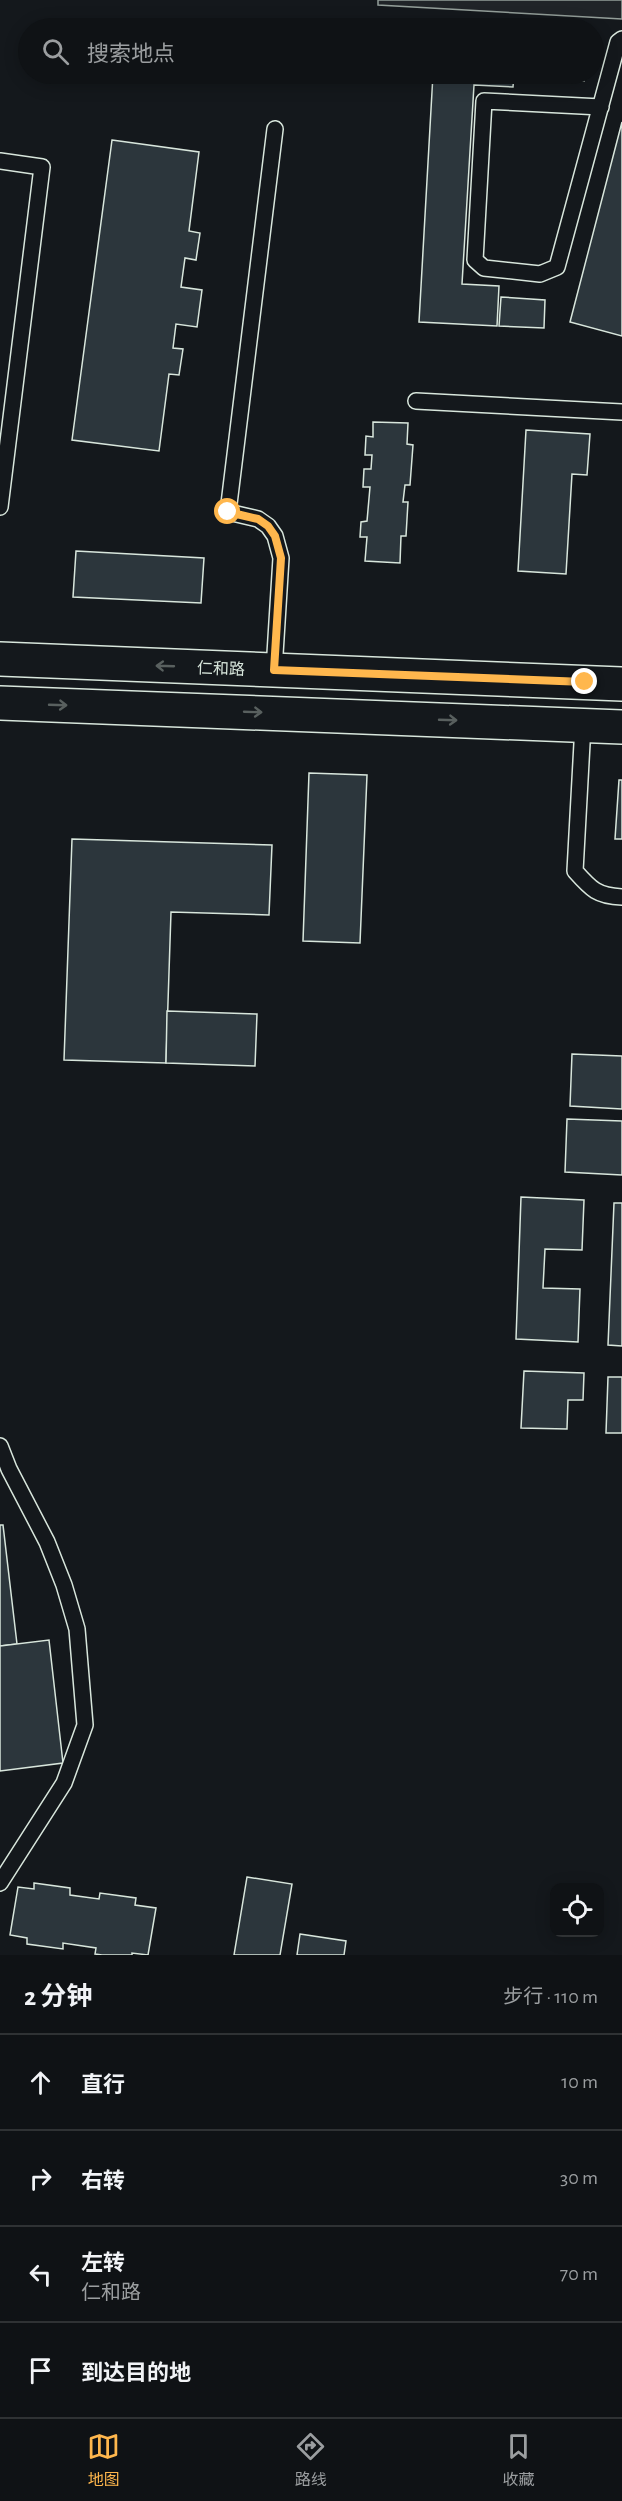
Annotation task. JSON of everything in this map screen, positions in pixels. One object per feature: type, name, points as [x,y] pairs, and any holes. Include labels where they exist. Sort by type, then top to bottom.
[{"type":"main road","name":"仁和路","points":[[0,659],[622,684]]},
{"type":"main road","points":[[0,703],[622,727]]},
{"type":"lane","points":[[601,107],[484,101],[476,260],[484,268],[540,274],[557,267],[601,107],[618,42],[622,39]]},
{"type":"lane","points":[[274,670],[281,558],[275,536],[268,526],[258,519],[228,512],[275,129]]},
{"type":"lane","points":[[0,161],[42,166],[0,507]]},
{"type":"lane","points":[[416,401],[622,412]]},
{"type":"lane","points":[[583,725],[575,871],[591,888],[604,896],[622,897]]},
{"type":"lane","points":[[0,1446],[9,1470],[47,1542],[64,1585],[76,1629],[85,1725],[64,1783],[0,1883]]},
{"type":"shaded area","points":[[378,0],[622,0],[622,19],[378,5]]},
{"type":"building","points":[[432,84],[513,84],[513,87],[474,85],[462,284],[499,286],[497,326],[419,322]]},
{"type":"building","points":[[622,122],[622,336],[570,322]]},
{"type":"building","points":[[112,140],[199,152],[189,231],[200,233],[196,260],[185,258],[181,287],[202,290],[197,327],[176,324],[173,348],[183,349],[179,375],[169,374],[159,451],[72,440]]},
{"type":"building","points":[[501,297],[545,300],[544,328],[499,326]]},
{"type":"building","points":[[373,422],[408,423],[407,444],[413,445],[410,485],[405,485],[403,502],[408,502],[406,536],[401,536],[400,563],[365,561],[367,537],[360,537],[361,522],[367,521],[370,487],[363,487],[364,469],[371,469],[372,455],[365,455],[366,436],[373,437]]},
{"type":"building","points":[[526,430],[590,434],[587,475],[572,474],[566,574],[518,571]]},
{"type":"building","points":[[76,551],[204,558],[201,603],[73,597]]},
{"type":"building","points":[[309,773],[367,775],[360,943],[303,941]]},
{"type":"building","points":[[619,780],[622,780],[622,839],[615,839]]},
{"type":"building","points":[[72,839],[272,845],[269,915],[171,912],[166,1063],[64,1060]]},
{"type":"building","points":[[167,1011],[257,1014],[255,1066],[166,1063]]},
{"type":"building","points":[[572,1054],[622,1056],[622,1109],[570,1106]]},
{"type":"building","points":[[567,1119],[622,1121],[622,1175],[565,1172]]},
{"type":"building","points":[[521,1197],[584,1200],[582,1250],[545,1249],[543,1288],[580,1289],[578,1342],[516,1339]]},
{"type":"building","points":[[614,1203],[622,1203],[622,1346],[608,1345]]},
{"type":"building","points":[[524,1371],[584,1373],[583,1400],[568,1400],[567,1429],[521,1428]]},
{"type":"building","points":[[608,1377],[622,1377],[622,1433],[606,1433]]},
{"type":"building","points":[[0,1525],[3,1525],[17,1644],[0,1646]]},
{"type":"building","points":[[49,1640],[63,1763],[0,1771],[0,1646]]},
{"type":"building","points":[[247,1877],[292,1884],[280,1955],[234,1955]]},
{"type":"building","points":[[34,1883],[70,1888],[70,1895],[99,1899],[100,1893],[136,1898],[135,1905],[156,1908],[148,1955],[95,1954],[96,1948],[63,1943],[63,1949],[27,1944],[27,1938],[10,1935],[18,1887],[34,1889]]},
{"type":"building","points":[[300,1934],[346,1941],[344,1955],[297,1955]]},
{"type":"route","points":[[228,512],[258,519],[268,526],[275,536],[281,558],[274,670],[585,682]]}]
